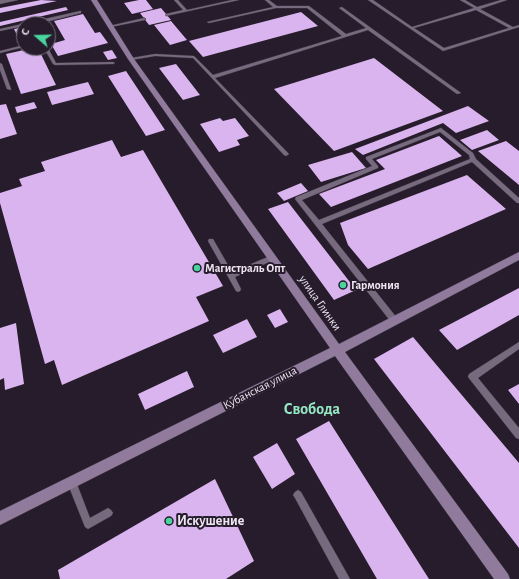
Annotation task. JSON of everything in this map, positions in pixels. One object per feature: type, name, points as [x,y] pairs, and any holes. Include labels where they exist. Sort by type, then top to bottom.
[{"type":"main road","name":"улица Глинки","points":[[94,0],[131,59],[337,350],[503,579]]},
{"type":"main road","name":"Кубанская улица","points":[[0,518],[518,259]]},
{"type":"street","points":[[0,2],[15,0]]},
{"type":"lane","points":[[176,0],[186,11]]},
{"type":"lane","points":[[167,15],[237,0]]},
{"type":"lane","points":[[267,0],[276,7]]},
{"type":"lane","points":[[370,0],[443,50],[519,26]]},
{"type":"lane","points":[[462,0],[512,28]]},
{"type":"lane","points":[[411,28],[505,0]]},
{"type":"lane","points":[[209,22],[276,7],[308,7],[345,36]]},
{"type":"lane","points":[[341,8],[459,94]]},
{"type":"lane","points":[[56,19],[80,12]]},
{"type":"lane","points":[[111,26],[144,19]]},
{"type":"lane","points":[[0,30],[16,27]]},
{"type":"lane","points":[[212,77],[369,28]]},
{"type":"lane","points":[[0,52],[16,48]]},
{"type":"lane","points":[[131,59],[155,55],[194,57],[286,154]]},
{"type":"lane","points":[[50,56],[55,64],[113,63]]},
{"type":"lane","points":[[0,64],[9,89]]},
{"type":"lane","points":[[394,320],[298,199],[376,167],[368,158],[441,130],[471,154],[473,160],[519,201]]},
{"type":"lane","points":[[318,223],[473,160]]},
{"type":"lane","points":[[211,241],[238,289]]},
{"type":"lane","points":[[231,276],[272,258]]},
{"type":"lane","points":[[519,345],[472,376],[519,435]]},
{"type":"lane","points":[[72,482],[88,524],[108,513]]},
{"type":"lane","points":[[298,494],[345,579]]},
{"type":"building","points":[[41,0],[57,1],[0,13],[0,8]]},
{"type":"building","points":[[146,0],[153,9],[132,14],[124,3]]},
{"type":"building","points":[[66,7],[68,10],[42,16],[26,16]]},
{"type":"building","points":[[161,8],[171,20],[149,25],[140,13]]},
{"type":"building","points":[[301,12],[318,26],[203,57],[189,41]]},
{"type":"building","points":[[83,14],[95,33],[100,32],[108,43],[58,56],[56,53],[56,43],[65,40],[56,24],[56,21]]},
{"type":"building","points":[[16,18],[16,22],[0,26],[0,22]]},
{"type":"building","points":[[171,21],[187,40],[170,45],[154,25]]},
{"type":"building","points":[[112,50],[117,58],[108,60],[103,52]]},
{"type":"building","points":[[16,52],[16,56],[42,56],[56,85],[21,94],[6,54]]},
{"type":"building","points":[[374,58],[443,111],[334,151],[274,89]]},
{"type":"building","points":[[176,64],[200,95],[183,100],[159,68]]},
{"type":"building","points":[[126,71],[165,130],[146,136],[108,76]]},
{"type":"building","points":[[88,82],[94,94],[52,105],[47,92]]},
{"type":"building","points":[[34,102],[37,108],[17,113],[15,107]]},
{"type":"building","points":[[6,104],[17,134],[0,139],[0,105]]},
{"type":"building","points":[[468,106],[489,121],[456,133],[443,123],[363,155],[355,149]]},
{"type":"building","points":[[220,118],[223,121],[235,118],[249,136],[237,140],[240,145],[219,152],[200,124]]},
{"type":"building","points":[[487,130],[499,140],[472,150],[460,140]]},
{"type":"building","points":[[439,136],[462,156],[331,207],[319,194],[385,169],[376,160]]},
{"type":"building","points":[[112,140],[121,157],[143,150],[223,286],[196,297],[209,321],[62,385],[54,360],[45,364],[0,203],[0,193],[22,186],[19,179],[45,171],[41,162]]},
{"type":"building","points":[[506,141],[519,151],[519,185],[478,151]]},
{"type":"building","points":[[352,152],[366,168],[321,182],[308,165]]},
{"type":"building","points":[[467,175],[506,209],[368,269],[348,245],[340,223]]},
{"type":"building","points":[[301,183],[308,191],[284,201],[277,193]]},
{"type":"building","points":[[288,202],[356,290],[334,300],[268,209]]},
{"type":"building","points":[[519,288],[519,315],[457,350],[439,330]]},
{"type":"building","points":[[280,309],[288,322],[275,328],[267,315]]},
{"type":"building","points":[[247,319],[257,337],[223,353],[213,335]]},
{"type":"building","points":[[16,323],[24,384],[5,390],[4,378],[0,380],[0,328]]},
{"type":"building","points":[[413,337],[519,463],[519,548],[374,359]]},
{"type":"building","points":[[187,371],[194,387],[145,410],[138,394]]},
{"type":"building","points":[[519,384],[519,404],[508,390]]},
{"type":"building","points":[[329,421],[429,579],[377,579],[296,439]]},
{"type":"building","points":[[277,443],[295,474],[272,489],[253,457]]},
{"type":"building","points":[[215,479],[254,561],[226,579],[60,579],[58,570]]},
{"type":"place","name":"Магистраль Опт","points":[[197,268]]},
{"type":"place","name":"Гармония","points":[[343,285]]},
{"type":"place","name":"Искушение","points":[[169,521]]},
{"type":"district","name":"Свобода","points":[[312,409]]}]
